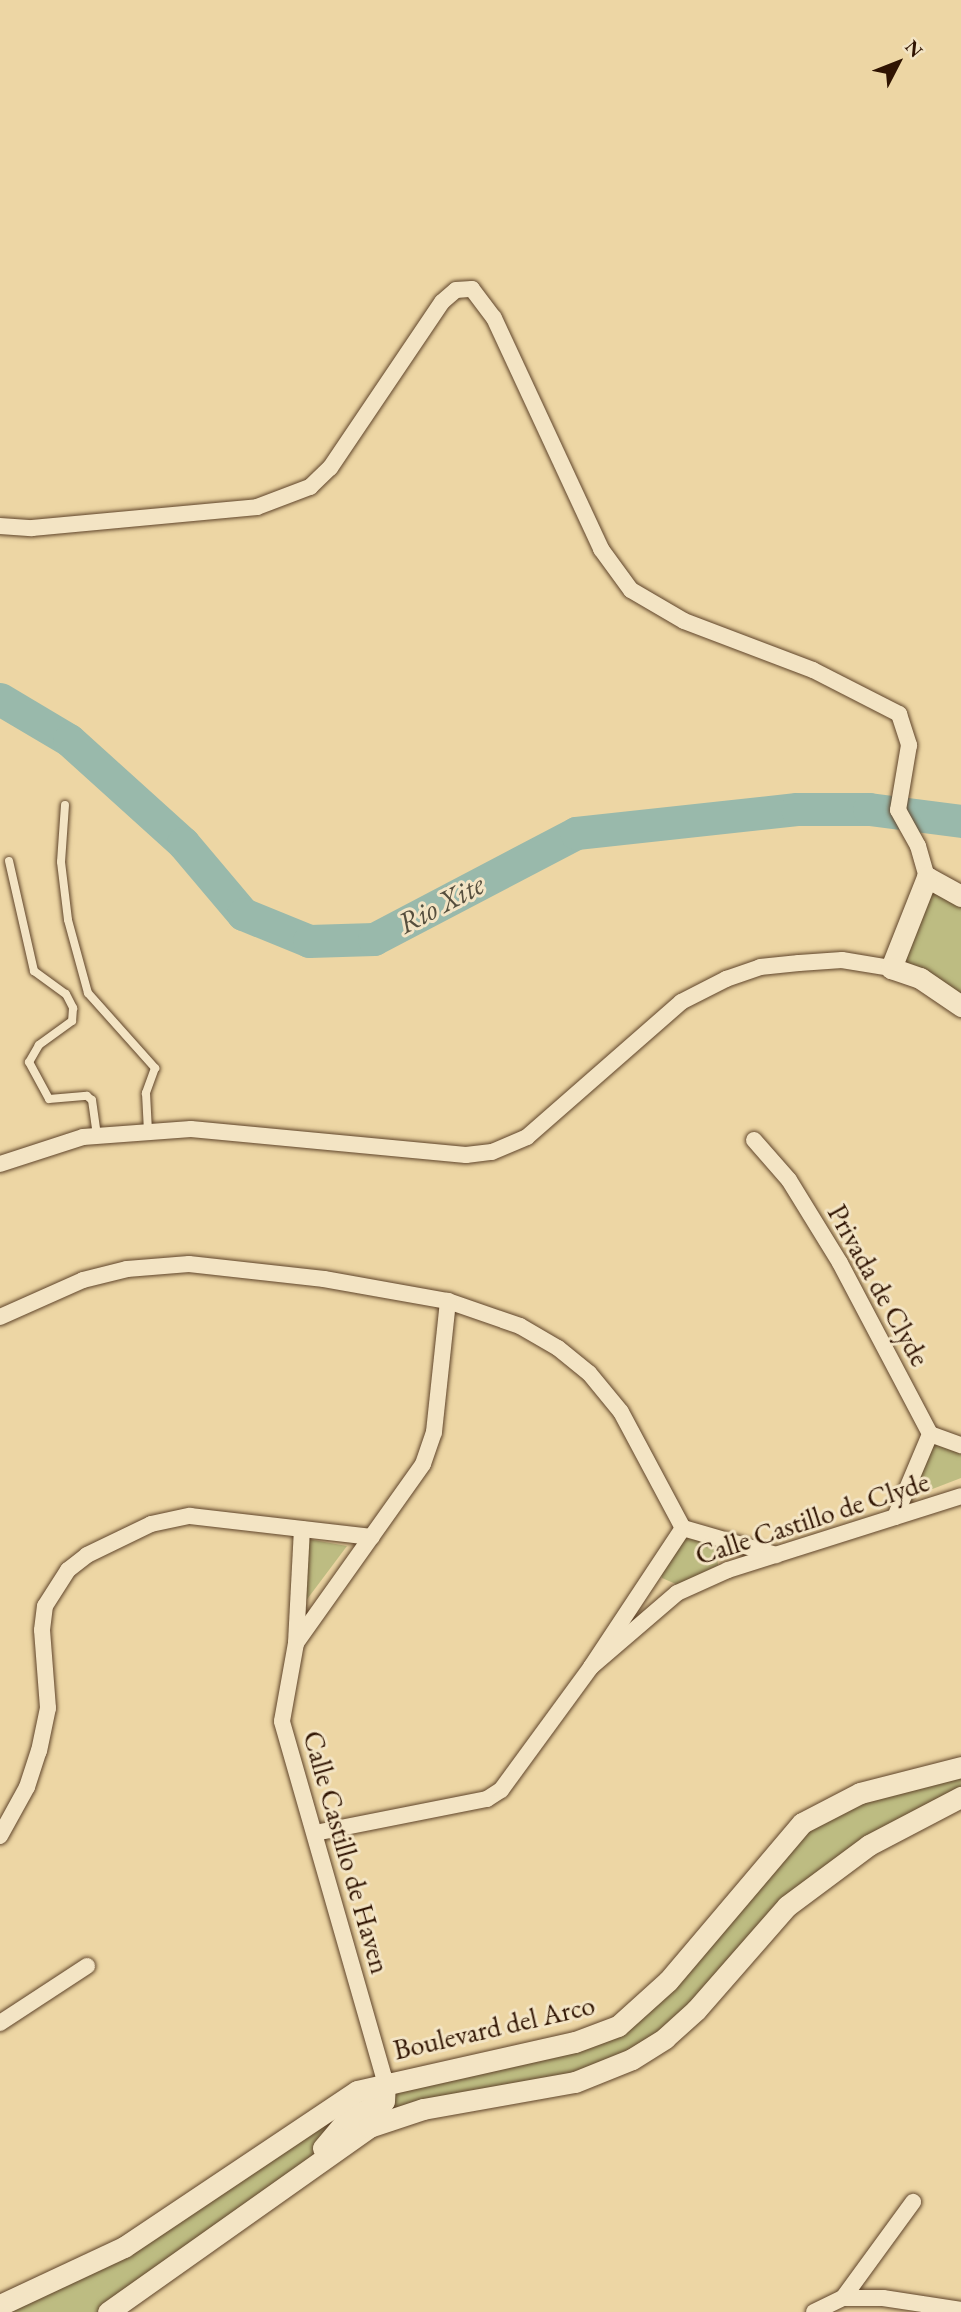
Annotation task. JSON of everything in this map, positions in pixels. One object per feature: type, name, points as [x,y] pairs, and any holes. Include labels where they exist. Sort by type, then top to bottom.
[{"type":"street","points":[[0,526],[32,528],[257,507],[310,487],[330,468],[442,302],[456,290],[472,289],[494,318],[613,570],[631,590],[665,611],[890,706],[909,734],[899,787],[898,810],[918,846],[927,877],[891,968]]},
{"type":"street","points":[[927,877],[961,895]]},
{"type":"street","points":[[0,1164],[31,1150],[97,1135],[218,1129],[466,1155],[492,1152],[527,1137],[681,1002],[726,979],[760,967],[842,960],[891,968],[920,978],[961,1006]]},
{"type":"street","name":"Privada de Clyde","points":[[754,1140],[789,1180],[840,1263],[930,1434]]},
{"type":"street","points":[[0,1317],[83,1280],[127,1269],[189,1264],[324,1279],[448,1301],[520,1326],[558,1348],[589,1373],[621,1412],[683,1528],[776,1555]]},
{"type":"street","name":"Calle Castillo de Haven","points":[[385,2081],[282,1721],[296,1643],[423,1464],[430,1446],[448,1301]]},
{"type":"street","points":[[895,1517],[930,1434],[961,1445]]},
{"type":"street","name":"Calle Castillo de Clyde","points":[[315,1833],[487,1800],[501,1790],[591,1667],[677,1593],[728,1570],[961,1496]]},
{"type":"street","points":[[0,1836],[27,1787],[39,1751],[48,1708],[42,1630],[45,1606],[68,1570],[141,1528],[177,1518],[372,1537]]},
{"type":"street","points":[[591,1667],[683,1528]]},
{"type":"street","points":[[296,1643],[302,1529]]},
{"type":"street","name":"Boulevard del Arco","points":[[0,2305],[116,2252],[334,2104],[385,2081],[575,2042],[618,2026],[668,1980],[802,1823],[825,1807],[860,1793],[961,1767]]},
{"type":"street","points":[[108,2312],[315,2162],[369,2127],[396,2115],[575,2082],[632,2059],[696,2010],[788,1906],[869,1845],[961,1797]]},
{"type":"street","points":[[0,2022],[87,1966]]},
{"type":"street","points":[[315,2162],[333,2132],[347,2119],[384,2101],[385,2081]]},
{"type":"street","points":[[844,2298],[913,2202]]},
{"type":"street","points":[[814,2312],[844,2298],[883,2298],[923,2309],[961,2310]]},
{"type":"lane","points":[[65,806],[61,862],[68,920],[88,993],[155,1068],[146,1093],[148,1132]]},
{"type":"lane","points":[[9,861],[34,971],[66,995],[74,1008],[72,1021],[39,1045],[29,1062],[49,1099],[87,1096],[92,1100],[97,1135]]},
{"type":"shaded area","points":[[927,877],[961,896],[961,1006],[891,968]]},
{"type":"shaded area","points":[[934,1444],[961,1454],[961,1478],[909,1498]]},
{"type":"shaded area","points":[[682,1537],[716,1545],[718,1565],[678,1585],[662,1578],[659,1570]]},
{"type":"shaded area","points":[[308,1539],[347,1546],[305,1602]]},
{"type":"shaded area","points":[[961,1765],[961,1797],[869,1845],[632,2059],[396,2115],[108,2312],[0,2312],[334,2104],[618,2026],[802,1823]]},
{"type":"waterway","name":"Rio Xite","points":[[0,699],[69,740],[183,843],[243,914],[309,941],[374,939],[576,833],[797,809],[869,809],[961,821]]}]
